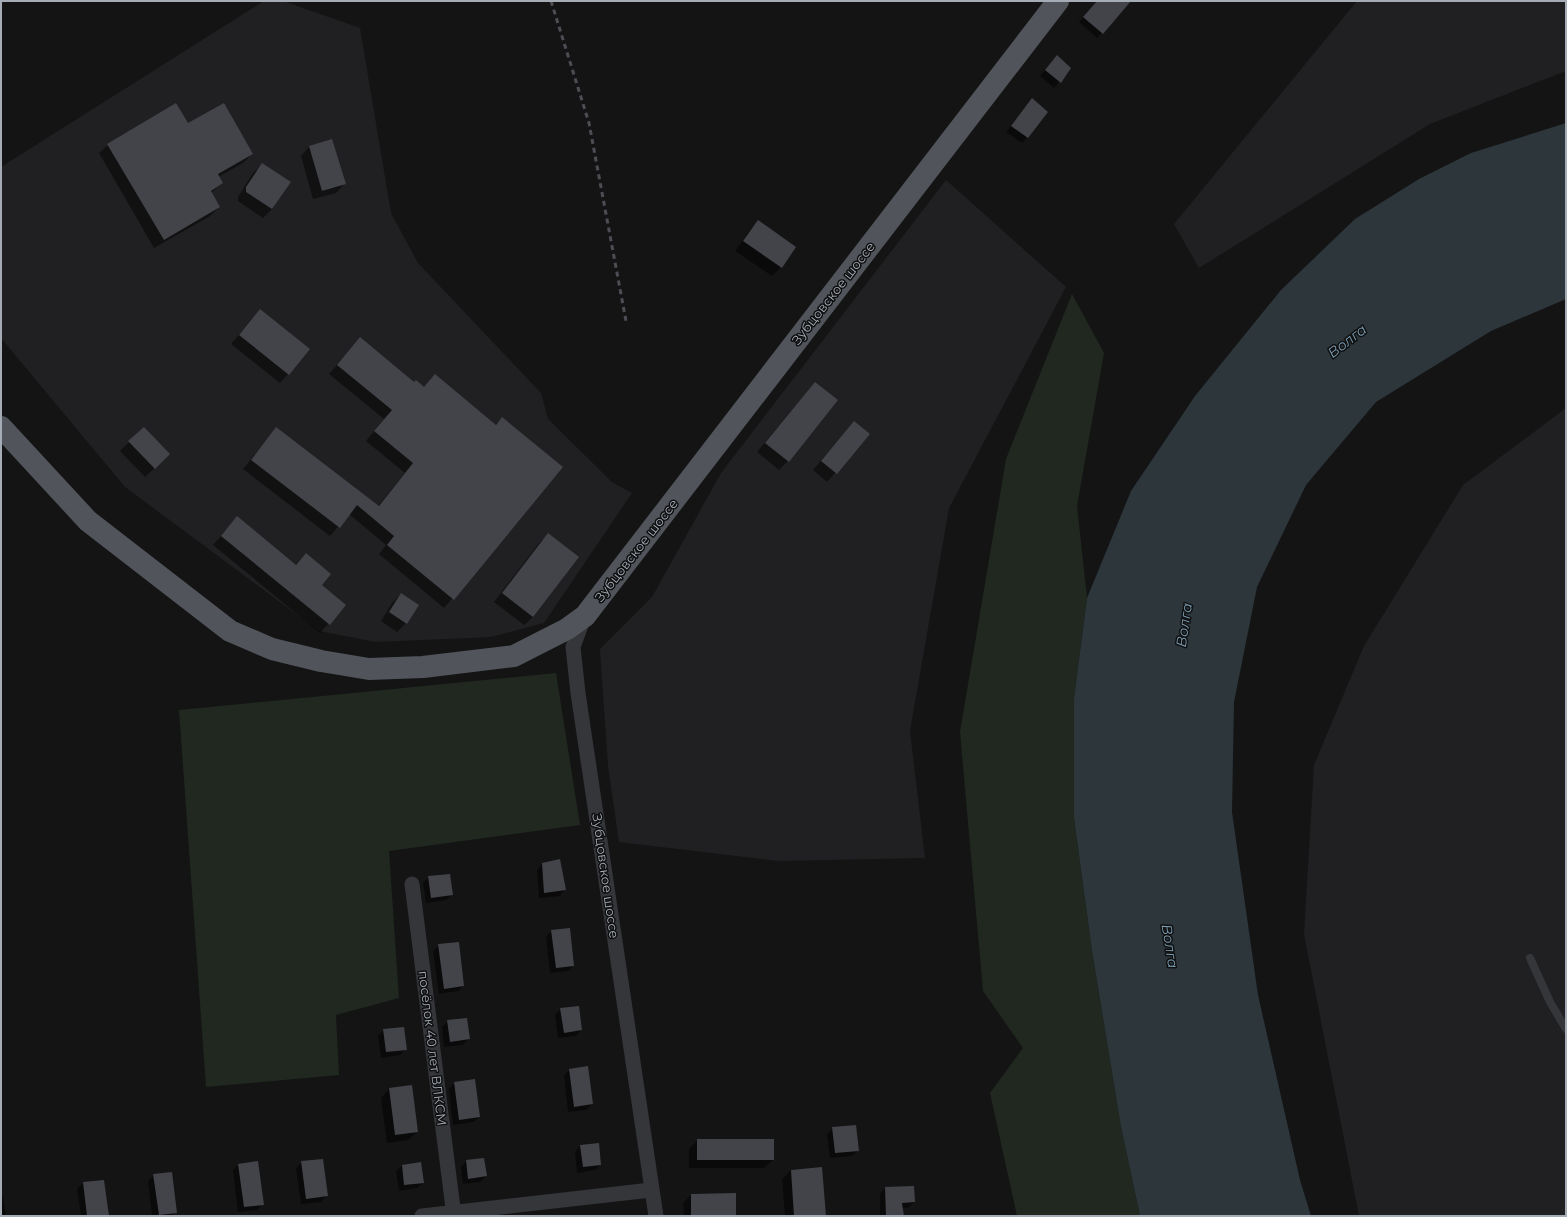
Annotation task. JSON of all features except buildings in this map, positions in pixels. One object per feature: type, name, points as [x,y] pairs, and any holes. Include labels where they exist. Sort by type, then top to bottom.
[{"type":"main road","name":"Зубцовское шоссе","points":[[585,616],[1058,1]]},
{"type":"main road","points":[[1,427],[88,521],[230,631],[272,649],[321,661],[370,669],[423,667],[514,656],[567,629],[585,616]]},
{"type":"street","name":"Зубцовское шоссе","points":[[585,616],[573,647],[578,693],[656,1216]]},
{"type":"street","name":"посёлок 40 лет ВЛКСМ","points":[[412,884],[454,1214]]},
{"type":"street","points":[[422,1216],[454,1214],[651,1190]]},
{"type":"lane","points":[[1530,958],[1550,1002],[1566,1029]]},
{"type":"shaded area","points":[[264,1],[283,1],[360,28],[391,213],[418,263],[541,393],[548,419],[612,482],[632,493],[544,623],[491,637],[376,642],[319,631],[125,487],[1,338],[1,167]]},
{"type":"shaded area","points":[[1357,1],[1566,1],[1566,71],[1430,124],[1199,268],[1174,224]]},
{"type":"shaded area","points":[[946,180],[1066,287],[949,508],[910,731],[925,858],[778,861],[619,842],[608,766],[600,649],[652,597],[721,473]]},
{"type":"shaded area","points":[[1072,294],[1104,353],[1077,506],[1087,598],[1074,698],[1074,818],[1092,951],[1121,1127],[1140,1216],[1017,1216],[990,1093],[1023,1048],[983,991],[960,732],[1006,459]]},
{"type":"shaded area","points":[[1566,408],[1566,1216],[1359,1216],[1304,934],[1314,765],[1364,646],[1463,485]]},
{"type":"shaded area","points":[[556,673],[580,825],[389,851],[399,998],[336,1015],[339,1075],[206,1087],[179,710]]},
{"type":"water","name":"Волга","points":[[1566,123],[1566,299],[1491,331],[1376,402],[1306,485],[1257,587],[1234,702],[1232,812],[1258,995],[1300,1180],[1311,1216],[1140,1216],[1121,1127],[1092,951],[1074,818],[1074,698],[1087,598],[1131,491],[1195,396],[1281,290],[1355,219],[1419,179],[1471,153]]},
{"type":"railway","points":[[551,1],[589,123],[626,321]]}]
